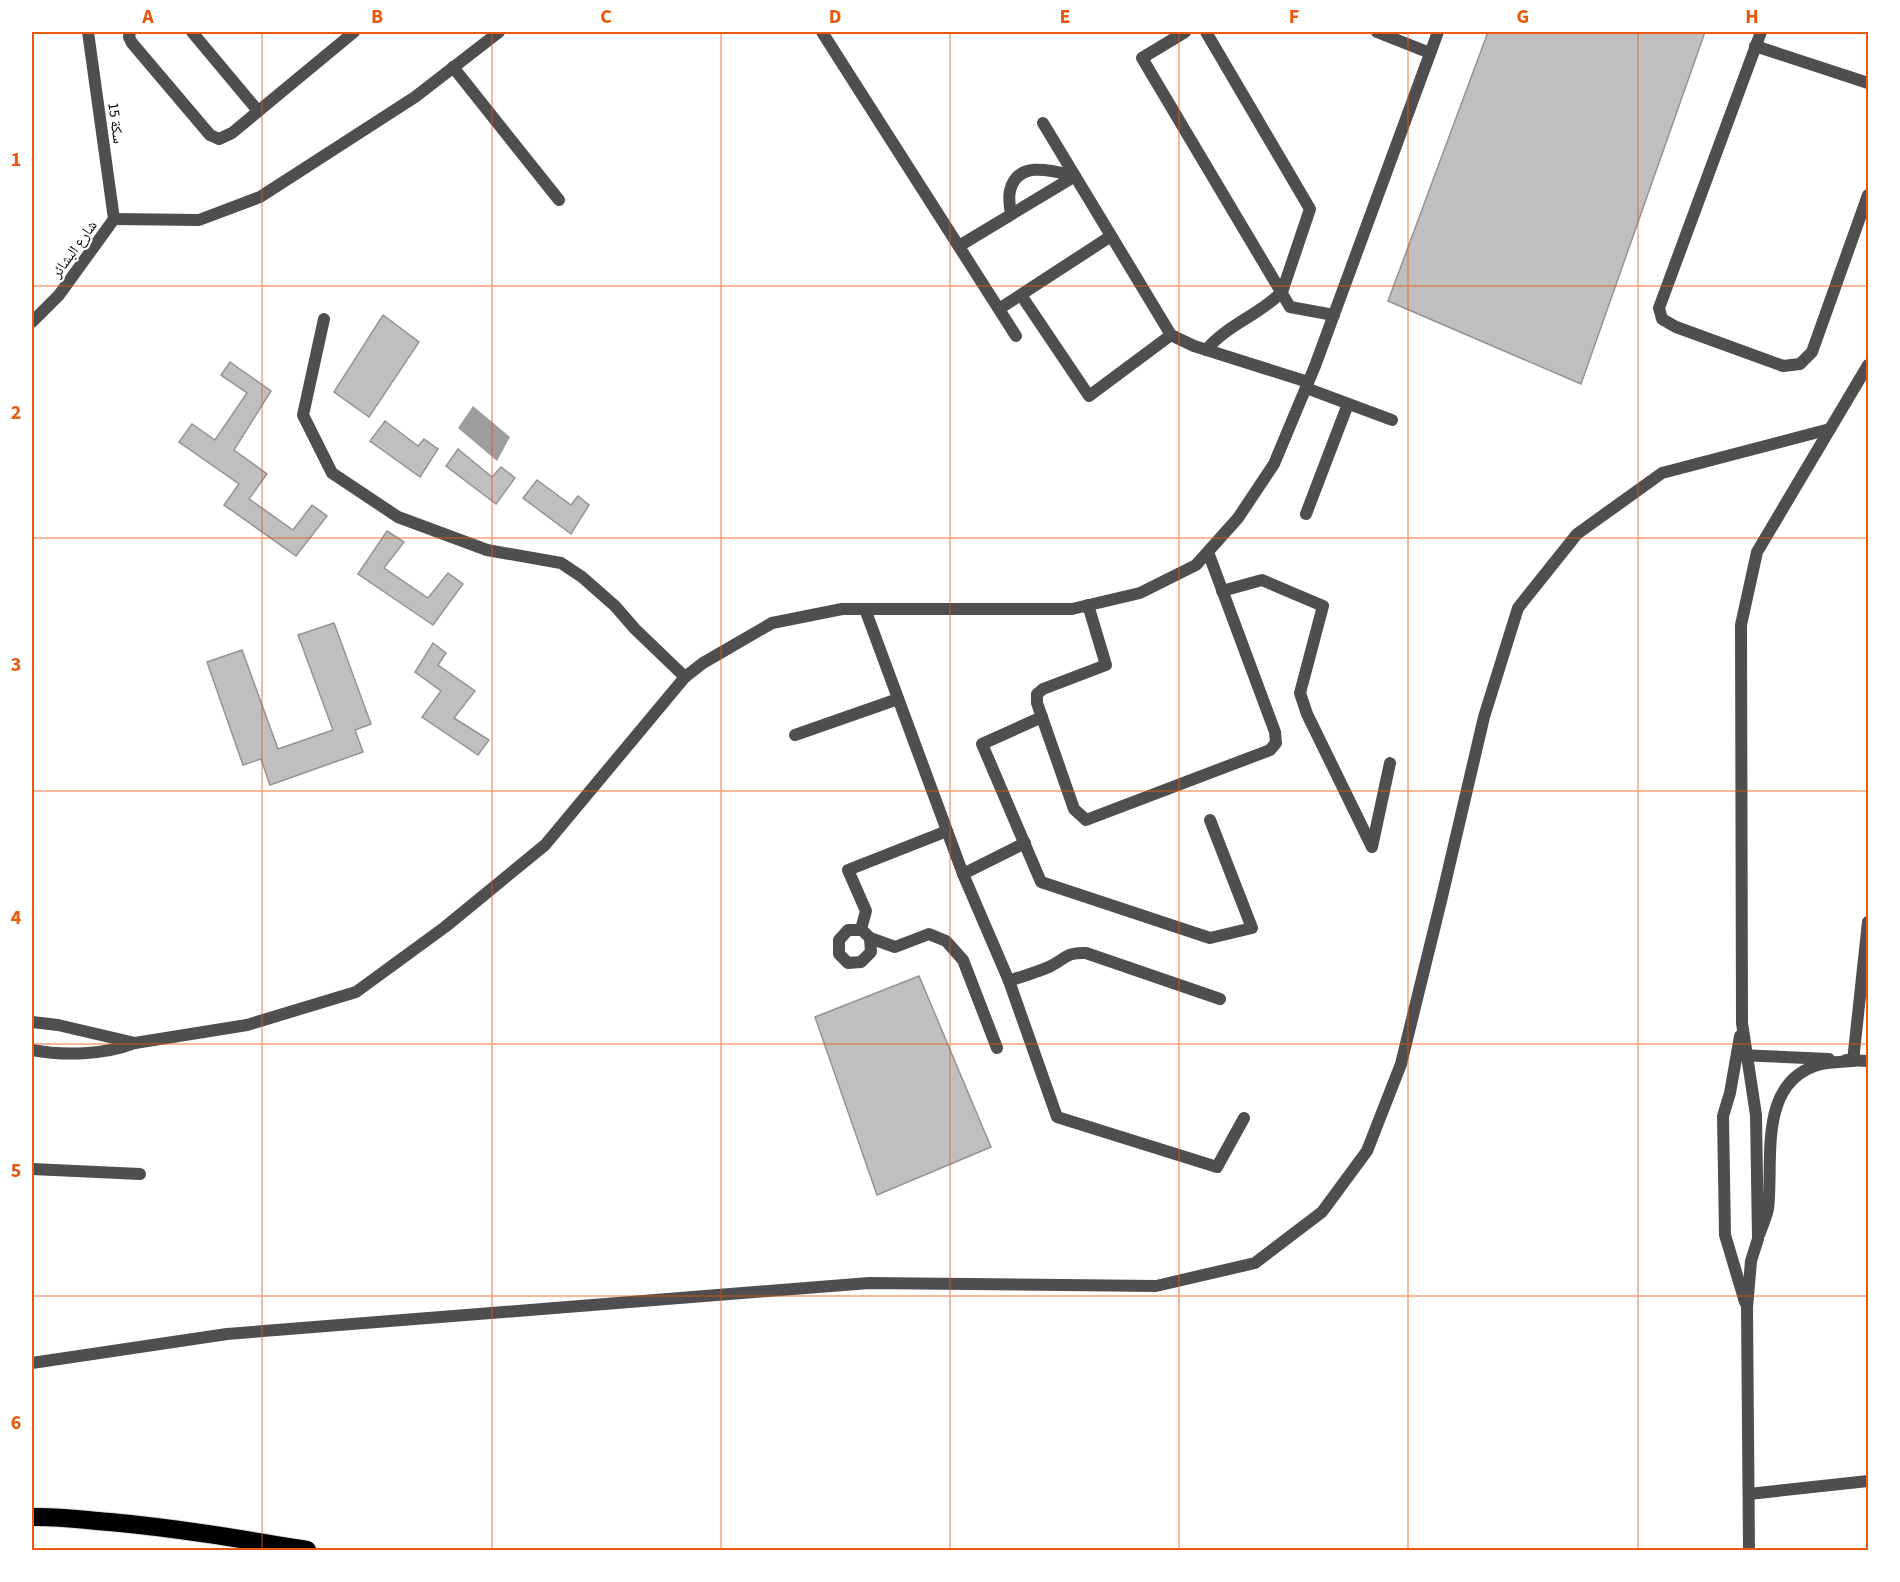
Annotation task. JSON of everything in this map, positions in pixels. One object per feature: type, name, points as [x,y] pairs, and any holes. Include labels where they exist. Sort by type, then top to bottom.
[{"type":"highway","points":[[32,1517],[83,1519],[205,1533],[307,1551]]},
{"type":"street","name":"سكة 15","points":[[88,32],[114,219]]},
{"type":"street","points":[[130,32],[129,37],[132,43],[214,139],[224,138],[354,32]]},
{"type":"street","points":[[192,32],[258,111]]},
{"type":"street","points":[[114,219],[199,220],[260,197],[415,97],[499,32]]},
{"type":"street","points":[[822,32],[1016,336]]},
{"type":"street","points":[[1185,32],[1142,58],[1290,307],[1334,315]]},
{"type":"street","points":[[1206,32],[1310,209],[1282,292],[1271,302],[1217,336],[1206,350]]},
{"type":"street","points":[[1377,32],[1430,53]]},
{"type":"street","points":[[32,1050],[78,1053],[119,1049],[135,1043],[247,1025],[356,992],[445,927],[545,845],[685,677],[703,663],[772,623],[842,609],[1072,609],[1140,593],[1196,565],[1238,519],[1274,464],[1334,315],[1438,32]]},
{"type":"street","points":[[1761,32],[1659,308],[1662,320],[1783,366],[1800,364],[1812,352],[1869,195]]},
{"type":"street","points":[[1755,46],[1869,83]]},
{"type":"street","points":[[453,67],[559,200]]},
{"type":"street","points":[[1043,123],[1171,335],[1206,350],[1307,385],[1348,404],[1392,420]]},
{"type":"street","points":[[1011,214],[1010,190],[1020,175],[1027,170],[1047,170],[1075,176]]},
{"type":"street","points":[[959,246],[1075,176]]},
{"type":"street","name":"شارع البشائر","points":[[32,322],[59,295],[114,219]]},
{"type":"street","points":[[999,309],[1111,236]]},
{"type":"street","points":[[1021,295],[1089,396],[1171,335]]},
{"type":"street","points":[[324,319],[303,415],[332,473],[398,517],[488,550],[561,563],[582,577],[615,606],[635,629],[685,677]]},
{"type":"street","points":[[1758,1239],[1756,1115],[1742,1055],[1740,625],[1757,552],[1869,365]]},
{"type":"street","points":[[1306,514],[1348,404]]},
{"type":"street","points":[[32,1363],[227,1334],[869,1283],[1155,1286],[1255,1263],[1322,1212],[1371,1140],[1401,1064],[1484,717],[1518,608],[1577,534],[1662,473],[1830,429]]},
{"type":"street","points":[[1088,605],[1106,665],[1043,689],[1037,694],[1037,703],[1074,809],[1086,820],[1270,750],[1276,743],[1275,732],[1208,552]]},
{"type":"street","points":[[1222,591],[1262,580],[1323,606],[1300,693],[1307,714],[1372,847],[1390,763]]},
{"type":"street","points":[[865,609],[963,874],[1010,981],[1057,1117],[1217,1167],[1244,1118]]},
{"type":"street","points":[[795,735],[898,699]]},
{"type":"street","points":[[1042,717],[982,744],[1041,882],[1210,938],[1252,928],[1210,820]]},
{"type":"street","points":[[947,831],[848,870],[866,910],[866,934],[895,947],[929,934],[946,941],[963,960],[997,1048]]},
{"type":"street","points":[[963,874],[1024,843]]},
{"type":"street","points":[[1853,1061],[1869,922]]},
{"type":"street","points":[[1010,981],[1051,966],[1066,955],[1075,952],[1086,953],[1220,999]]},
{"type":"street","points":[[32,1022],[58,1024],[135,1043]]},
{"type":"street","points":[[1742,1055],[1869,1061]]},
{"type":"street","points":[[1742,1055],[1723,1116],[1725,1235],[1747,1308]]},
{"type":"street","points":[[1749,1551],[1747,1308],[1751,1260],[1768,1210],[1771,1132],[1776,1108],[1785,1090],[1799,1074],[1820,1064],[1853,1061]]},
{"type":"street","points":[[32,1169],[140,1174]]},
{"type":"street","points":[[1749,1494],[1869,1481]]},
{"type":"shaded area","points":[[473,406],[510,437],[497,461],[458,428]]},
{"type":"building","points":[[1488,32],[1705,32],[1581,384],[1388,301]]},
{"type":"building","points":[[383,315],[419,342],[369,417],[334,392]]},
{"type":"building","points":[[230,362],[271,391],[234,450],[267,474],[249,499],[293,530],[312,505],[327,516],[296,556],[224,505],[239,484],[179,442],[192,424],[215,440],[247,393],[221,375]]},
{"type":"building","points":[[385,421],[418,446],[424,439],[438,449],[420,477],[370,441]]},
{"type":"building","points":[[458,449],[492,477],[501,467],[515,478],[496,504],[446,466]]},
{"type":"building","points":[[537,480],[571,505],[578,496],[589,505],[571,534],[523,498]]},
{"type":"building","points":[[387,531],[404,542],[384,568],[428,598],[448,573],[463,584],[433,625],[358,574]]},
{"type":"building","points":[[334,623],[371,724],[355,730],[363,752],[270,785],[261,759],[243,765],[207,662],[242,650],[278,749],[333,730],[298,635]]},
{"type":"building","points":[[433,643],[446,653],[438,665],[475,691],[454,718],[489,740],[478,755],[422,717],[441,691],[415,672]]},
{"type":"building","points":[[919,976],[991,1147],[877,1195],[815,1017]]}]
